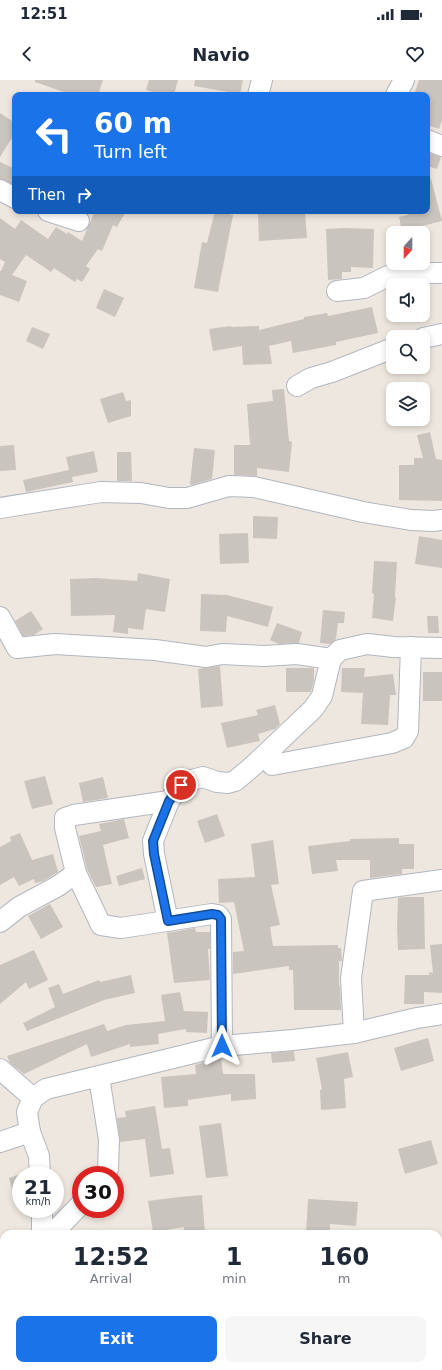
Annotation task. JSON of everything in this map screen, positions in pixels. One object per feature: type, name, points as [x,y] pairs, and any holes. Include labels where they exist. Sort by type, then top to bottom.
[{"type":"street","points":[[259,92],[262,80]]},
{"type":"street","points":[[398,92],[404,80]]},
{"type":"street","points":[[430,141],[442,146]]},
{"type":"street","points":[[0,190],[12,196]]},
{"type":"street","points":[[57,214],[79,221]]},
{"type":"street","points":[[336,291],[364,288],[388,276],[402,273],[442,273]]},
{"type":"street","points":[[430,337],[442,334]]},
{"type":"street","points":[[298,386],[311,378],[332,372],[386,351]]},
{"type":"street","points":[[0,508],[101,492],[141,493],[169,498],[187,498],[229,486],[254,487],[363,512],[411,520],[442,520]]},
{"type":"street","points":[[0,617],[17,648],[55,644],[155,650],[206,657],[222,654],[264,656],[297,654],[331,659]]},
{"type":"street","points":[[168,921],[154,854],[153,841],[169,801],[181,785],[204,777],[217,782],[228,783],[236,781],[313,708],[322,696],[331,659],[340,650],[367,644],[442,648]]},
{"type":"street","points":[[272,765],[392,743],[404,738],[408,731],[410,647]]},
{"type":"street","points":[[169,801],[74,815],[65,818],[65,828],[76,873],[101,925],[121,928],[212,914],[218,915],[221,919],[222,1046]]},
{"type":"street","points":[[0,922],[19,907],[58,886],[76,873]]},
{"type":"street","points":[[354,1033],[351,978],[363,891],[442,880]]},
{"type":"street","points":[[40,1166],[39,1156],[30,1132],[27,1112],[33,1098],[46,1089],[222,1046],[354,1033],[417,1018],[442,1014]]},
{"type":"street","points":[[0,1069],[33,1098]]},
{"type":"street","points":[[98,1077],[109,1140],[108,1166]]},
{"type":"street","points":[[0,1142],[30,1132]]},
{"type":"street","points":[[56,1230],[72,1213]]},
{"type":"street","points":[[42,1218],[42,1230]]},
{"type":"building","points":[[35,80],[103,80],[99,92],[64,92],[35,82]]},
{"type":"building","points":[[149,80],[178,80],[175,92],[153,92],[146,90]]},
{"type":"building","points":[[195,80],[243,80],[240,92],[228,92],[194,86]]},
{"type":"building","points":[[419,80],[442,80],[442,120],[439,129],[430,126],[430,92],[415,92]]},
{"type":"building","points":[[0,113],[12,121],[12,138],[0,157]]},
{"type":"building","points":[[430,153],[441,157],[437,169],[430,167]]},
{"type":"building","points":[[0,162],[12,168],[12,184],[0,179]]},
{"type":"building","points":[[431,179],[442,221],[422,226],[401,226],[399,217],[408,214],[430,214]]},
{"type":"building","points":[[94,214],[124,214],[117,227],[113,225],[102,251],[98,249],[86,266],[90,269],[82,282],[77,279],[75,282],[54,268],[51,272],[26,255],[12,275],[27,281],[19,302],[0,295],[0,271],[5,262],[0,259],[0,218],[15,229],[21,220],[48,239],[56,227],[67,234],[68,232],[82,241]]},
{"type":"building","points":[[214,214],[233,215],[218,292],[194,288],[202,242],[207,243]]},
{"type":"building","points":[[258,214],[305,214],[307,238],[259,241]]},
{"type":"building","points":[[326,229],[374,229],[373,268],[351,267],[351,272],[342,272],[342,279],[328,280]]},
{"type":"building","points":[[104,289],[124,298],[115,317],[96,308]]},
{"type":"building","points":[[372,307],[378,333],[336,342],[336,345],[293,353],[291,341],[269,346],[272,364],[243,365],[242,346],[213,351],[209,329],[231,326],[259,326],[259,330],[304,319],[304,317],[327,313],[328,316]]},
{"type":"building","points":[[32,327],[50,334],[43,349],[26,341]]},
{"type":"building","points":[[284,389],[289,441],[292,442],[289,472],[257,468],[257,476],[234,475],[234,445],[250,445],[247,404],[273,401],[272,390]]},
{"type":"building","points":[[123,392],[126,401],[131,400],[131,416],[108,423],[100,399]]},
{"type":"building","points":[[430,432],[436,459],[442,460],[442,501],[399,500],[399,465],[414,465],[414,458],[423,458],[417,435]]},
{"type":"building","points":[[14,445],[16,470],[0,471],[0,446]]},
{"type":"building","points":[[194,448],[215,450],[212,479],[192,485],[190,484]]},
{"type":"building","points":[[94,451],[98,472],[72,477],[73,482],[26,492],[23,480],[69,470],[66,457]]},
{"type":"building","points":[[117,452],[131,452],[132,481],[117,481]]},
{"type":"building","points":[[253,516],[278,517],[277,539],[253,538]]},
{"type":"building","points":[[248,533],[249,563],[220,564],[219,534]]},
{"type":"building","points":[[419,536],[442,540],[442,568],[415,564]]},
{"type":"building","points":[[374,561],[397,562],[396,597],[393,621],[372,618]]},
{"type":"building","points":[[138,573],[170,579],[165,612],[146,609],[143,630],[128,628],[128,634],[113,632],[115,615],[71,616],[70,579],[96,578],[137,581]]},
{"type":"building","points":[[201,594],[227,595],[273,607],[268,627],[227,616],[226,632],[200,631]]},
{"type":"building","points":[[323,610],[345,612],[344,623],[338,623],[336,639],[330,644],[320,643]]},
{"type":"building","points":[[31,611],[43,629],[34,635],[23,636],[15,621]]},
{"type":"building","points":[[427,616],[438,616],[439,633],[428,633]]},
{"type":"building","points":[[277,623],[302,632],[299,643],[279,644],[270,640]]},
{"type":"building","points":[[220,666],[223,706],[201,708],[198,669]]},
{"type":"building","points":[[286,668],[314,668],[314,680],[311,692],[286,692]]},
{"type":"building","points":[[342,668],[365,668],[364,677],[393,674],[396,695],[390,695],[388,725],[361,724],[363,693],[341,692]]},
{"type":"building","points":[[423,672],[442,672],[442,701],[423,701]]},
{"type":"building","points":[[275,705],[280,724],[275,729],[258,734],[260,741],[227,748],[221,723],[258,715],[256,710]]},
{"type":"building","points":[[45,776],[53,804],[32,809],[24,781]]},
{"type":"building","points":[[103,777],[108,798],[83,802],[79,783]]},
{"type":"building","points":[[217,814],[225,836],[205,843],[197,821]]},
{"type":"building","points":[[124,819],[129,838],[103,845],[112,884],[96,887],[87,869],[79,836],[101,831],[99,824]]},
{"type":"building","points":[[20,833],[32,860],[53,854],[58,872],[43,881],[35,883],[34,879],[19,886],[14,877],[0,885],[0,847],[11,841],[10,837]]},
{"type":"building","points":[[399,838],[399,844],[414,844],[414,869],[402,869],[402,874],[370,878],[370,860],[336,860],[338,871],[312,874],[308,846],[350,841],[350,839]]},
{"type":"building","points":[[273,840],[279,884],[271,885],[280,925],[270,927],[273,946],[338,945],[338,948],[341,948],[342,961],[339,961],[341,1010],[294,1010],[293,970],[289,970],[289,966],[233,974],[233,952],[244,951],[234,902],[219,903],[218,879],[255,877],[251,844]]},
{"type":"building","points":[[142,868],[145,879],[119,886],[116,876]]},
{"type":"building","points":[[424,897],[425,949],[398,950],[398,898]]},
{"type":"building","points":[[50,904],[63,927],[41,939],[28,916]]},
{"type":"building","points":[[195,928],[196,932],[210,932],[210,949],[208,949],[210,980],[174,983],[167,933]]},
{"type":"building","points":[[442,944],[442,993],[424,992],[424,1004],[404,1004],[405,975],[429,975],[429,972],[433,973],[430,945]]},
{"type":"building","points":[[34,950],[48,980],[29,989],[26,982],[0,1004],[0,965]]},
{"type":"building","points":[[131,975],[135,993],[104,1000],[27,1031],[23,1023],[55,1007],[48,988],[59,984],[63,994],[99,980],[100,982]]},
{"type":"building","points":[[180,992],[184,1011],[208,1012],[207,1033],[186,1032],[186,1029],[158,1034],[159,1044],[130,1047],[130,1044],[91,1057],[87,1044],[24,1074],[10,1063],[7,1056],[104,1024],[107,1031],[126,1025],[165,1021],[161,995]]},
{"type":"building","points":[[428,1038],[434,1061],[401,1071],[394,1048]]},
{"type":"building","points":[[294,1051],[295,1061],[272,1063],[271,1053]]},
{"type":"building","points":[[348,1052],[353,1077],[344,1079],[346,1108],[321,1110],[320,1090],[322,1089],[316,1058]]},
{"type":"building","points":[[221,1058],[223,1074],[255,1074],[256,1099],[231,1101],[231,1094],[188,1100],[188,1106],[164,1108],[161,1077],[196,1074],[195,1065]]},
{"type":"building","points":[[155,1106],[162,1149],[170,1148],[174,1174],[150,1177],[145,1139],[120,1142],[117,1118],[126,1117],[125,1111]]},
{"type":"building","points":[[221,1123],[228,1176],[206,1178],[199,1126]]},
{"type":"building","points":[[431,1140],[438,1164],[405,1174],[398,1149]]},
{"type":"building","points":[[12,1177],[12,1189],[9,1178]]},
{"type":"building","points":[[202,1195],[205,1230],[184,1230],[184,1227],[165,1230],[153,1230],[148,1201]]},
{"type":"building","points":[[308,1199],[358,1202],[356,1226],[330,1224],[330,1230],[306,1230]]},
{"type":"route","points":[[181,785],[169,801],[153,841],[154,854],[168,921],[212,914],[218,915],[221,919],[222,1046]]}]
